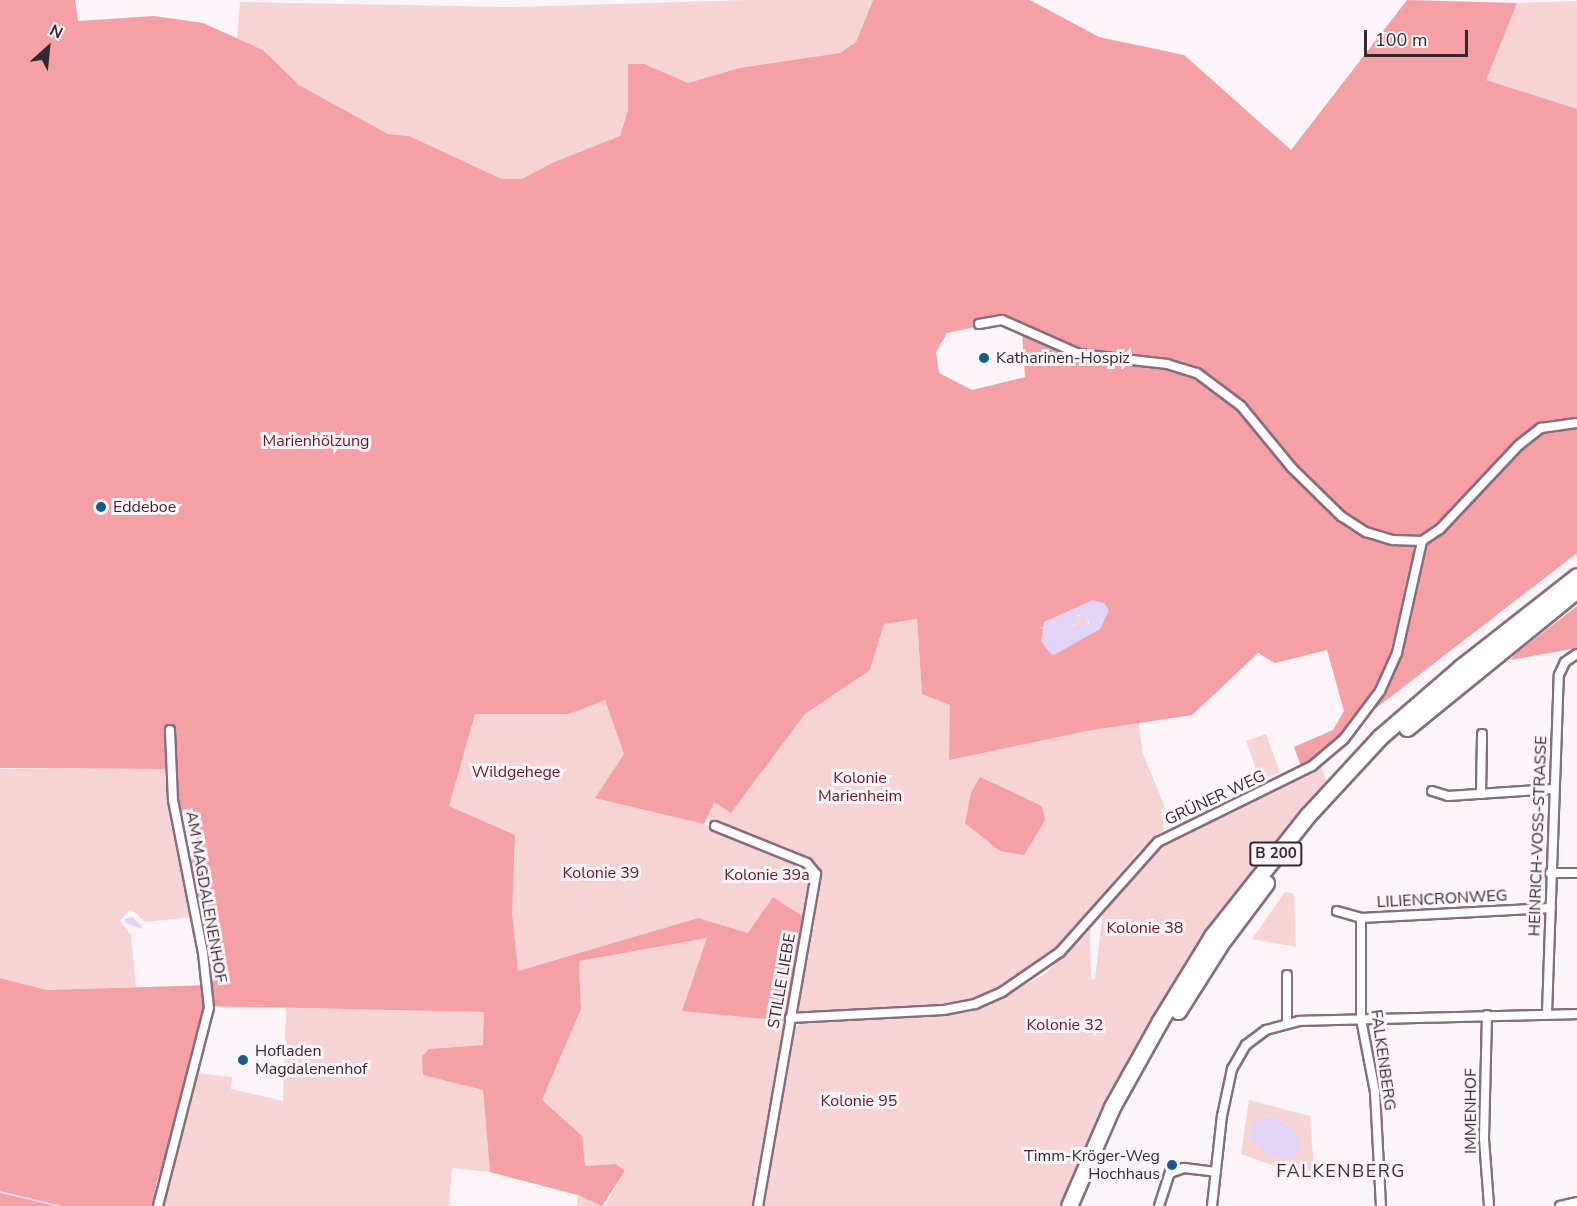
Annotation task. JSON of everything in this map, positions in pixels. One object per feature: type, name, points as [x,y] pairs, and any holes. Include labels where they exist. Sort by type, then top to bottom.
[{"type":"highway","name":"B 200","points":[[1069,1206],[1112,1107],[1166,1011],[1212,936],[1308,815],[1380,737],[1461,667],[1577,576]]},
{"type":"highway","name":"B 200","points":[[1079,1206],[1121,1110],[1175,1016],[1221,943],[1315,822],[1388,744],[1577,590]]},
{"type":"street","points":[[979,324],[1002,320],[1078,354],[1167,364],[1197,373],[1241,406],[1292,468],[1341,516],[1379,537],[1422,541],[1455,518],[1519,445],[1541,428],[1577,423]]},
{"type":"street","name":"GRÜNER WEG","points":[[790,1018],[944,1010],[975,1004],[1002,992],[1060,952],[1158,842],[1312,766],[1344,739],[1380,691],[1397,653],[1422,541]]},
{"type":"street","name":"HEINRICH-VOSS-STRASSE","points":[[1547,1013],[1553,789],[1559,675],[1565,662],[1577,654]]},
{"type":"street","name":"AM MAGDALENENHOF","points":[[158,1206],[208,1008],[203,953],[175,812],[170,730]]},
{"type":"street","points":[[1481,794],[1482,734]]},
{"type":"street","points":[[1432,791],[1448,796],[1553,789]]},
{"type":"street","name":"STILLE LIEBE","points":[[715,826],[814,870],[758,1206]]},
{"type":"street","points":[[1551,873],[1577,873]]},
{"type":"street","name":"LILIENCRONWEG","points":[[1337,911],[1361,918],[1551,908]]},
{"type":"street","name":"FALKENBERG","points":[[1361,918],[1361,1019],[1375,1092],[1381,1206]]},
{"type":"street","points":[[1287,975],[1287,1022]]},
{"type":"street","points":[[1212,1206],[1226,1092],[1236,1060],[1258,1035],[1287,1022],[1547,1013],[1577,1014]]},
{"type":"street","name":"IMMENHOF","points":[[1487,1015],[1484,1139],[1489,1206]]},
{"type":"street","points":[[1159,1206],[1166,1179],[1176,1169],[1216,1172]]},
{"type":"street","points":[[1560,1206],[1577,1202]]},
{"type":"green space","name":"Marienhölzung","points":[[0,0],[75,0],[78,21],[154,16],[203,23],[263,50],[299,85],[388,134],[409,136],[502,179],[522,179],[554,162],[620,136],[628,110],[628,64],[644,64],[688,83],[739,68],[840,53],[856,42],[873,0],[1030,0],[1099,37],[1184,55],[1291,150],[1407,0],[1517,3],[1486,80],[1577,109],[1577,553],[1301,766],[1294,747],[1333,730],[1344,711],[1327,650],[1275,663],[1258,653],[1192,715],[1086,731],[949,760],[950,705],[922,694],[917,619],[884,624],[870,670],[805,714],[731,813],[714,802],[704,824],[595,798],[624,754],[605,700],[569,714],[475,714],[449,806],[515,835],[512,912],[518,971],[698,918],[748,933],[773,897],[805,918],[787,1021],[682,1011],[707,938],[579,961],[581,1009],[542,1100],[582,1136],[585,1166],[616,1164],[625,1171],[602,1206],[578,1195],[490,1172],[483,1090],[423,1075],[422,1056],[429,1049],[483,1045],[484,1012],[203,1006],[181,1112],[157,1181],[152,1206],[0,1206],[0,978],[47,990],[211,985],[189,861],[200,853],[188,813],[179,811],[177,769],[0,768]],"holes":[[[998,322],[1022,332],[1025,377],[972,390],[939,373],[936,352],[947,333]],[[1104,603],[1100,629],[1040,628]]]},
{"type":"green space","points":[[748,0],[873,0],[856,42],[840,53],[739,68],[688,83],[628,64],[628,110],[620,136],[554,162],[523,179],[502,179],[409,136],[388,134],[299,85],[263,50],[237,38],[240,2],[515,7]]},
{"type":"green space","points":[[1577,1],[1577,109],[1485,80],[1517,3]]},
{"type":"green space","points":[[1577,606],[1577,648],[1510,660],[1518,652]]},
{"type":"green space","points":[[1081,615],[1086,617],[1088,622],[1086,627],[1081,629],[1076,627],[1074,622],[1076,617]]},
{"type":"green space","name":"Kolonie Marienheim","points":[[917,619],[922,694],[1086,731],[1139,723],[1142,752],[1165,807],[1161,809],[1164,830],[1137,853],[1055,950],[1003,986],[975,999],[940,1004],[801,1012],[797,1008],[817,868],[811,861],[706,819],[714,801],[731,813],[805,714],[870,670],[884,624]]},
{"type":"green space","points":[[605,699],[624,754],[596,798],[704,824],[806,866],[813,874],[805,918],[748,933],[698,918],[518,971],[512,912],[515,835],[449,806],[475,714],[569,714]]},
{"type":"green space","points":[[1266,734],[1280,772],[1260,780],[1246,741]]},
{"type":"green space","points":[[1320,764],[1327,782],[1279,837],[1191,958],[1062,1206],[762,1206],[795,1029],[802,1021],[939,1015],[983,1008],[1045,974],[1090,927],[1091,980],[1095,979],[1103,910],[1151,853],[1172,838],[1260,798]]},
{"type":"green space","points":[[0,769],[166,769],[169,806],[193,917],[145,922],[135,912],[129,911],[120,920],[131,935],[136,987],[47,990],[0,978]]},
{"type":"green space","points":[[980,777],[1042,806],[1045,820],[1024,855],[1000,851],[965,823],[971,793]]},
{"type":"green space","points":[[1285,892],[1294,894],[1296,947],[1252,939]]},
{"type":"green space","points":[[707,938],[787,1021],[755,1206],[605,1206],[625,1171],[616,1164],[585,1166],[542,1100],[581,1009],[579,961]]},
{"type":"green space","points":[[286,1008],[484,1012],[484,1045],[429,1049],[423,1075],[483,1090],[490,1172],[452,1168],[449,1206],[162,1206],[197,1073],[232,1077],[231,1089],[283,1101]]},
{"type":"green space","points":[[1249,1100],[1310,1116],[1314,1171],[1289,1171],[1241,1154]]},
{"type":"green space","points":[[578,1195],[602,1206],[577,1206]]},
{"type":"shaded area","points":[[1093,600],[1104,603],[1109,610],[1100,629],[1054,655],[1041,641],[1044,622]],"holes":[[[1078,614],[1088,619],[1089,624],[1073,626]]]},
{"type":"shaded area","points":[[133,917],[142,929],[126,923],[125,919]]},
{"type":"shaded area","points":[[1270,1117],[1282,1121],[1297,1134],[1300,1147],[1292,1159],[1269,1155],[1249,1138],[1253,1122]]},
{"type":"waterway","points":[[0,1192],[59,1206]]},
{"type":"place","name":"Katharinen-Hospiz","points":[[984,358]]},
{"type":"place","name":"Eddeboe","points":[[101,507]]},
{"type":"place","name":"Hofladen Magdalenenhof","points":[[243,1060]]},
{"type":"place","name":"Timm-Kröger-Weg Hochhaus","points":[[1172,1165]]},
{"type":"district","name":"FALKENBERG","points":[[1341,1171]]},
{"type":"park label","name":"Wildgehege","points":[[516,772]]},
{"type":"park label","name":"Kolonie 39","points":[[601,873]]},
{"type":"park label","name":"Kolonie 39a","points":[[767,875]]},
{"type":"park label","name":"Kolonie 38","points":[[1145,928]]},
{"type":"park label","name":"Kolonie 32","points":[[1065,1025]]},
{"type":"park label","name":"Kolonie 95","points":[[859,1101]]}]
